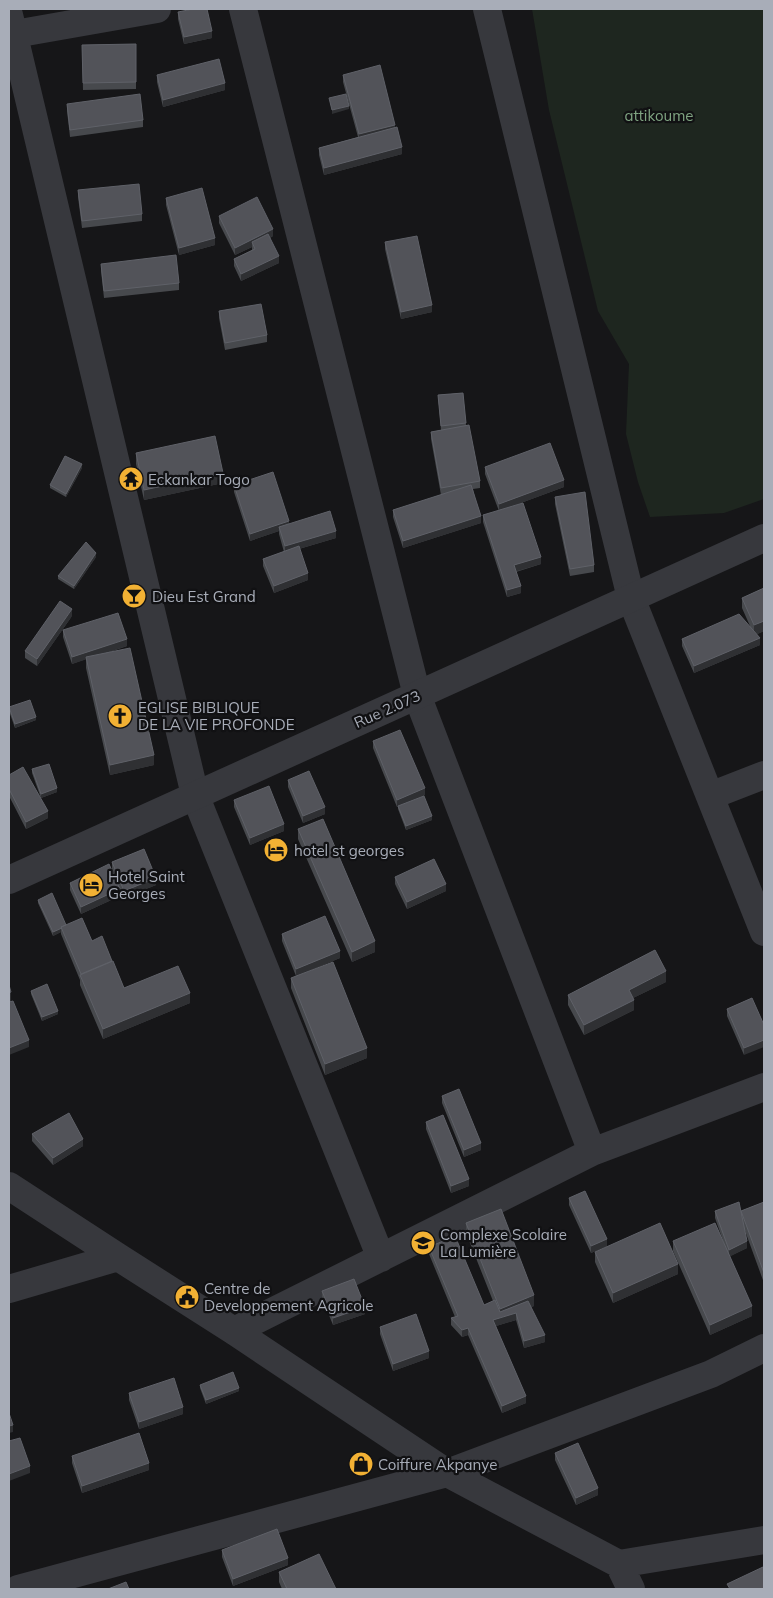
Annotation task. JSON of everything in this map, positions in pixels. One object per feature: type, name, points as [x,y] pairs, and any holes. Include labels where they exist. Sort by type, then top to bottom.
[{"type":"street","points":[[157,9],[11,28],[195,796],[381,1258]]},
{"type":"street","points":[[243,9],[418,695],[592,1152]]},
{"type":"street","points":[[487,9],[631,598],[764,932]]},
{"type":"street","name":"Rue 2.073","points":[[9,880],[764,538]]},
{"type":"street","points":[[710,796],[764,774]]},
{"type":"street","points":[[234,1331],[592,1152],[764,1087]]},
{"type":"street","points":[[9,1186],[234,1331],[447,1473],[619,1564],[631,1589]]},
{"type":"street","points":[[9,1289],[118,1257]]},
{"type":"street","points":[[18,1589],[447,1473],[711,1374],[764,1348]]},
{"type":"street","points":[[619,1564],[764,1540]]},
{"type":"green space","name":"attikoume","points":[[532,9],[764,9],[764,499],[724,513],[650,517],[638,482],[626,434],[629,364],[598,311],[549,110]]},
{"type":"building","points":[[207,9],[212,31],[184,37],[178,12]]},
{"type":"building","points":[[136,44],[136,82],[83,83],[82,45]]},
{"type":"building","points":[[219,59],[225,83],[163,100],[157,75]]},
{"type":"building","points":[[380,65],[395,125],[359,134],[343,75]]},
{"type":"building","points":[[140,94],[143,120],[70,130],[67,104]]},
{"type":"building","points":[[346,94],[349,106],[332,110],[329,98]]},
{"type":"building","points":[[397,127],[402,147],[324,168],[319,148]]},
{"type":"building","points":[[139,184],[142,214],[82,221],[78,190]]},
{"type":"building","points":[[202,188],[215,238],[179,248],[166,198]]},
{"type":"building","points":[[257,197],[273,229],[235,248],[219,216]]},
{"type":"building","points":[[268,234],[279,256],[241,274],[234,259],[255,249],[252,242]]},
{"type":"building","points":[[417,236],[432,305],[401,312],[385,242]]},
{"type":"building","points":[[176,255],[179,283],[104,291],[101,264]]},
{"type":"building","points":[[261,304],[267,335],[225,343],[219,311]]},
{"type":"building","points":[[463,393],[466,423],[441,426],[438,395]]},
{"type":"building","points":[[469,425],[480,481],[441,488],[431,432]]},
{"type":"building","points":[[215,436],[223,473],[144,490],[136,453]]},
{"type":"building","points":[[550,443],[564,480],[499,504],[485,467]]},
{"type":"building","points":[[65,456],[82,464],[66,494],[50,485]]},
{"type":"building","points":[[273,472],[289,521],[250,534],[234,485]]},
{"type":"building","points":[[471,485],[481,516],[403,541],[393,510]]},
{"type":"building","points":[[585,492],[594,565],[570,569],[555,497]]},
{"type":"building","points":[[523,503],[541,557],[514,565],[521,586],[507,590],[483,515]]},
{"type":"building","points":[[330,511],[336,531],[285,546],[279,527]]},
{"type":"building","points":[[86,542],[96,553],[74,586],[58,576]]},
{"type":"building","points":[[299,546],[308,573],[274,586],[263,559]]},
{"type":"building","points":[[764,588],[764,621],[754,625],[742,598]]},
{"type":"building","points":[[60,601],[72,609],[37,659],[25,651]]},
{"type":"building","points":[[118,613],[127,639],[72,657],[63,630]]},
{"type":"building","points":[[739,614],[760,638],[694,666],[682,639]]},
{"type":"building","name":"EGLISE BIBLIQUE DE LA VIE PROFONDE","points":[[130,648],[154,755],[110,765],[86,657]]},
{"type":"building","points":[[30,700],[36,717],[15,724],[9,707]]},
{"type":"building","points":[[400,730],[425,788],[397,800],[373,741]]},
{"type":"building","points":[[49,764],[57,788],[41,794],[32,769]]},
{"type":"building","points":[[23,767],[48,811],[26,822],[9,789],[9,775]]},
{"type":"building","points":[[309,771],[325,807],[303,816],[288,780]]},
{"type":"building","points":[[269,786],[284,824],[250,838],[234,800]]},
{"type":"building","points":[[424,796],[432,816],[406,826],[398,806]]},
{"type":"building","points":[[323,819],[375,941],[352,952],[298,829]]},
{"type":"building","points":[[144,849],[156,878],[124,891],[112,862]]},
{"type":"building","points":[[434,859],[446,884],[407,902],[395,877]]},
{"type":"building","points":[[109,864],[120,889],[81,907],[70,883]]},
{"type":"building","points":[[52,893],[66,925],[53,932],[38,900]]},
{"type":"building","points":[[325,916],[340,951],[296,969],[282,934]]},
{"type":"building","points":[[82,918],[92,941],[102,936],[112,961],[81,974],[61,927]]},
{"type":"building","points":[[655,950],[666,971],[629,990],[634,1000],[584,1025],[568,995]]},
{"type":"building","points":[[113,961],[124,988],[178,966],[190,993],[103,1029],[80,975]]},
{"type":"building","points":[[333,962],[367,1048],[325,1064],[291,978]]},
{"type":"building","points":[[47,984],[58,1011],[42,1017],[31,991]]},
{"type":"building","points":[[752,998],[764,1025],[764,1040],[744,1048],[727,1009]]},
{"type":"building","points":[[13,1001],[29,1040],[9,1048],[9,1002]]},
{"type":"building","points":[[459,1089],[481,1143],[464,1150],[442,1096]]},
{"type":"building","points":[[69,1113],[83,1139],[53,1158],[32,1134]]},
{"type":"building","points":[[443,1115],[469,1179],[451,1186],[426,1122]]},
{"type":"building","points":[[585,1191],[607,1239],[591,1246],[569,1198]]},
{"type":"building","points":[[739,1202],[747,1241],[729,1250],[715,1211]]},
{"type":"building","points":[[764,1202],[764,1273],[741,1211]]},
{"type":"building","points":[[501,1209],[534,1295],[500,1309],[466,1223]]},
{"type":"building","points":[[660,1223],[678,1264],[613,1293],[595,1252]]},
{"type":"building","points":[[715,1223],[752,1306],[710,1325],[673,1241]]},
{"type":"building","points":[[455,1236],[484,1305],[495,1300],[500,1312],[528,1301],[545,1335],[524,1341],[516,1313],[493,1320],[526,1396],[502,1406],[468,1328],[462,1330],[451,1318],[458,1316],[429,1247]]},
{"type":"building","points":[[354,1279],[365,1307],[333,1318],[322,1291]]},
{"type":"building","points":[[416,1314],[429,1351],[393,1364],[380,1327]]},
{"type":"building","points":[[233,1372],[239,1388],[206,1400],[200,1385]]},
{"type":"building","points":[[174,1378],[183,1407],[139,1422],[129,1393]]},
{"type":"building","points":[[9,1413],[13,1425],[9,1426]]},
{"type":"building","points":[[139,1433],[149,1463],[82,1486],[72,1456]]},
{"type":"building","points":[[20,1438],[30,1466],[9,1474],[9,1441]]},
{"type":"building","points":[[578,1443],[598,1488],[576,1498],[555,1453]]},
{"type":"building","points":[[277,1529],[288,1558],[233,1579],[222,1550]]},
{"type":"building","points":[[319,1554],[336,1589],[287,1589],[279,1572]]},
{"type":"building","points":[[763,1567],[764,1589],[730,1589],[727,1584]]},
{"type":"building","points":[[126,1582],[129,1589],[108,1589]]},
{"type":"place","name":"Eckankar Togo","points":[[131,479]]},
{"type":"place","name":"Dieu Est Grand","points":[[134,596]]},
{"type":"place","name":"EGLISE BIBLIQUE DE LA VIE PROFONDE","points":[[120,716]]},
{"type":"place","name":"hotel st georges","points":[[276,850]]},
{"type":"place","name":"Hotel Saint Georges","points":[[91,885]]},
{"type":"place","name":"Complexe Scolaire La Lumière","points":[[423,1243]]},
{"type":"place","name":"Centre de Developpement Agricole","points":[[187,1297]]},
{"type":"place","name":"Coiffure Akpanye","points":[[361,1464]]}]
